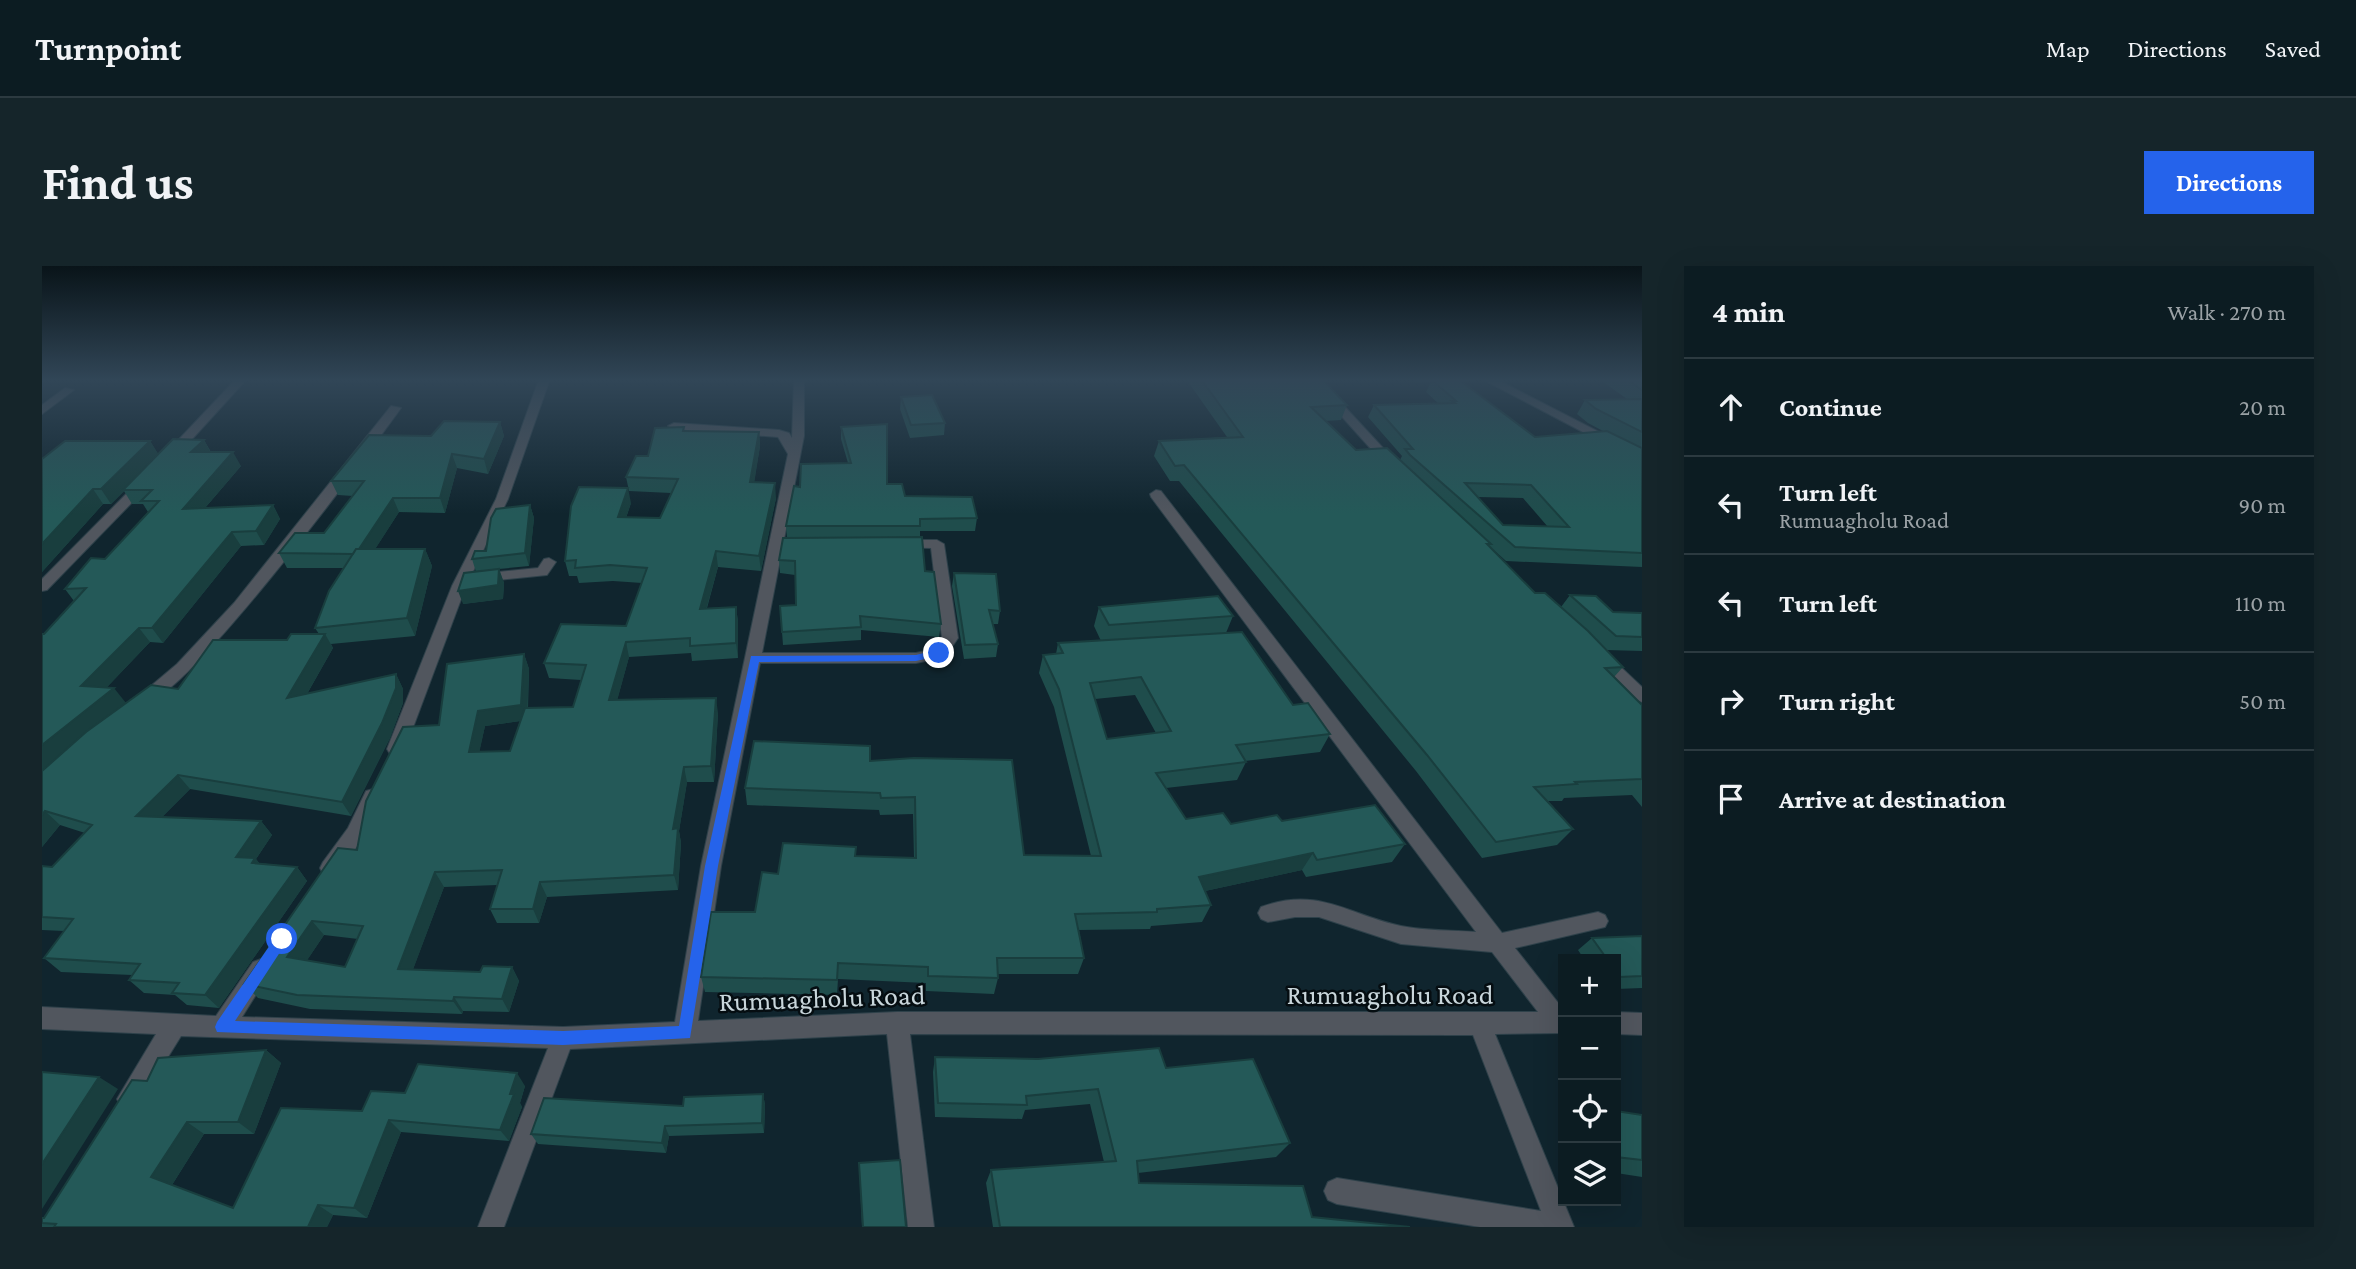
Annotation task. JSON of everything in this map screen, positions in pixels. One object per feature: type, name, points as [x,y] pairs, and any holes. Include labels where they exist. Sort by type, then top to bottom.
[{"type":"street","points":[[42,587],[200,424]]},
{"type":"street","points":[[133,709],[164,686],[206,644],[272,568],[383,424]]},
{"type":"street","points":[[389,763],[401,739],[462,580],[502,499],[528,424]]},
{"type":"street","points":[[685,1033],[711,866],[754,659],[782,545],[798,424]]},
{"type":"street","points":[[1354,424],[1398,472]]},
{"type":"street","points":[[1574,424],[1642,459]]},
{"type":"street","points":[[674,426],[779,434],[785,436],[794,453]]},
{"type":"street","points":[[1156,494],[1259,640],[1558,1017]]},
{"type":"street","points":[[754,659],[916,658],[939,653],[950,638],[937,544],[883,545]]},
{"type":"street","points":[[462,580],[542,572],[549,562]]},
{"type":"street","points":[[1590,648],[1642,696]]},
{"type":"street","points":[[318,886],[355,833],[378,786]]},
{"type":"street","points":[[1268,913],[1295,908],[1319,908],[1401,935],[1497,943],[1598,921]]},
{"type":"street","points":[[222,1027],[274,950]]},
{"type":"street","name":"Rumuagholu Road","points":[[42,1018],[563,1038],[897,1023],[1558,1022]]},
{"type":"street","points":[[897,1023],[921,1227]]},
{"type":"street","points":[[1621,1023],[1642,1024]]},
{"type":"street","points":[[1480,1024],[1561,1227]]},
{"type":"street","points":[[116,1120],[175,1025]]},
{"type":"street","points":[[491,1227],[563,1038]]},
{"type":"street","points":[[1337,1191],[1561,1227]]},
{"type":"building","points":[[442,424],[499,424],[484,459],[452,454],[440,498],[393,498],[353,554],[279,553],[295,533],[324,533],[364,481],[331,481],[369,435],[431,436]]},
{"type":"building","points":[[887,424],[887,484],[902,484],[905,496],[972,497],[977,518],[920,519],[920,526],[786,526],[794,486],[800,487],[801,464],[851,463],[841,427]]},
{"type":"building","points":[[1233,424],[1329,424],[1356,450],[1387,448],[1491,544],[1487,544],[1535,593],[1545,593],[1623,667],[1605,668],[1642,705],[1642,779],[1534,787],[1573,829],[1496,842],[1427,755],[1184,465],[1175,466],[1159,441],[1243,437]]},
{"type":"building","points":[[1391,424],[1518,424],[1535,437],[1607,431],[1642,448],[1642,553],[1515,547],[1405,449],[1413,449]],"holes":[[[1465,483],[1531,485],[1569,527],[1503,525]]]},
{"type":"building","points":[[1626,424],[1642,424],[1642,432]]},
{"type":"building","points":[[684,427],[683,431],[759,432],[750,482],[775,483],[759,556],[716,551],[700,609],[736,607],[736,643],[690,646],[690,638],[626,642],[609,700],[716,698],[711,766],[684,767],[673,829],[678,828],[674,875],[540,882],[533,909],[490,909],[502,870],[435,872],[398,969],[480,972],[483,966],[512,967],[502,999],[454,997],[453,1001],[297,995],[244,984],[338,848],[357,850],[366,801],[403,727],[439,725],[447,664],[524,654],[521,705],[478,711],[469,752],[510,751],[525,708],[573,707],[586,665],[544,663],[561,624],[626,626],[647,568],[610,565],[575,568],[576,560],[565,561],[571,506],[579,487],[628,488],[618,517],[660,518],[678,479],[626,477],[636,456],[648,456],[655,428]],"holes":[[[312,921],[363,926],[345,967],[287,957]]]},
{"type":"building","points":[[173,439],[204,440],[191,452],[233,452],[183,509],[273,505],[256,531],[232,532],[152,628],[139,628],[81,686],[114,688],[42,745],[42,634],[86,588],[65,589],[91,558],[105,559],[159,501],[141,501],[152,490],[123,490]]},
{"type":"building","points":[[65,441],[150,441],[101,489],[93,489],[42,544],[42,459]]},
{"type":"building","points":[[530,505],[525,553],[472,559],[475,551],[486,551],[491,518],[496,509]]},
{"type":"building","points":[[922,537],[925,571],[934,572],[941,624],[860,616],[861,627],[782,632],[780,606],[796,605],[795,561],[779,560],[783,538]]},
{"type":"building","points":[[356,549],[425,549],[407,618],[315,628],[329,591]]},
{"type":"building","points":[[499,569],[498,585],[458,591],[464,573]]},
{"type":"building","points":[[954,573],[996,574],[1000,611],[989,610],[998,644],[965,645]]},
{"type":"building","points":[[1570,595],[1596,596],[1613,612],[1642,613],[1642,637],[1616,636]]},
{"type":"building","points":[[1218,596],[1233,616],[1109,625],[1099,607]]},
{"type":"building","points":[[1242,632],[1293,705],[1308,703],[1330,734],[1236,745],[1246,762],[1156,773],[1186,819],[1223,813],[1231,824],[1277,815],[1282,821],[1375,805],[1405,844],[1317,860],[1313,853],[1199,877],[1211,905],[1157,909],[1157,912],[1075,914],[1084,958],[997,958],[998,978],[928,976],[928,967],[838,963],[837,980],[701,977],[711,912],[755,912],[762,872],[778,874],[783,843],[856,847],[855,856],[916,858],[915,797],[881,798],[880,793],[745,788],[754,741],[870,746],[870,761],[914,758],[1012,760],[1024,855],[1101,856],[1059,689],[1043,655],[1063,653],[1058,643]],"holes":[[[1141,677],[1171,731],[1107,739],[1090,683]]]},
{"type":"building","points":[[291,634],[325,634],[287,698],[396,674],[396,688],[382,723],[342,802],[178,775],[136,816],[261,821],[236,857],[255,858],[252,863],[297,867],[205,995],[172,993],[179,983],[129,980],[140,964],[44,958],[73,919],[42,917],[42,866],[52,867],[92,825],[45,811],[42,815],[42,771],[86,732],[151,685],[178,689],[213,640],[287,640]]},
{"type":"building","points":[[1642,936],[1642,976],[1621,977],[1621,954],[1603,954],[1592,938]]},
{"type":"building","points":[[1159,1048],[1166,1068],[1253,1059],[1290,1143],[1137,1161],[1139,1183],[1303,1186],[1312,1217],[1410,1227],[1000,1227],[991,1170],[1116,1161],[1098,1089],[1026,1096],[1027,1105],[938,1103],[935,1057],[1038,1059]]},
{"type":"building","points":[[266,1050],[238,1122],[187,1122],[151,1177],[233,1208],[281,1108],[362,1111],[371,1091],[405,1093],[418,1064],[517,1073],[510,1094],[514,1094],[500,1130],[389,1120],[354,1208],[318,1205],[308,1227],[54,1227],[56,1224],[42,1223],[42,1218],[132,1080],[147,1081],[158,1058]]},
{"type":"building","points":[[42,1072],[99,1077],[42,1164]]},
{"type":"building","points":[[763,1094],[762,1123],[665,1126],[662,1143],[531,1134],[544,1098],[683,1106],[684,1097]]},
{"type":"building","points":[[1621,1112],[1642,1115],[1642,1160],[1621,1158]]},
{"type":"building","points":[[900,1160],[906,1227],[863,1227],[859,1163]]},
{"type":"route","points":[[282,939],[222,1027],[563,1038],[685,1033],[711,866],[754,659],[916,658],[939,653]]}]
